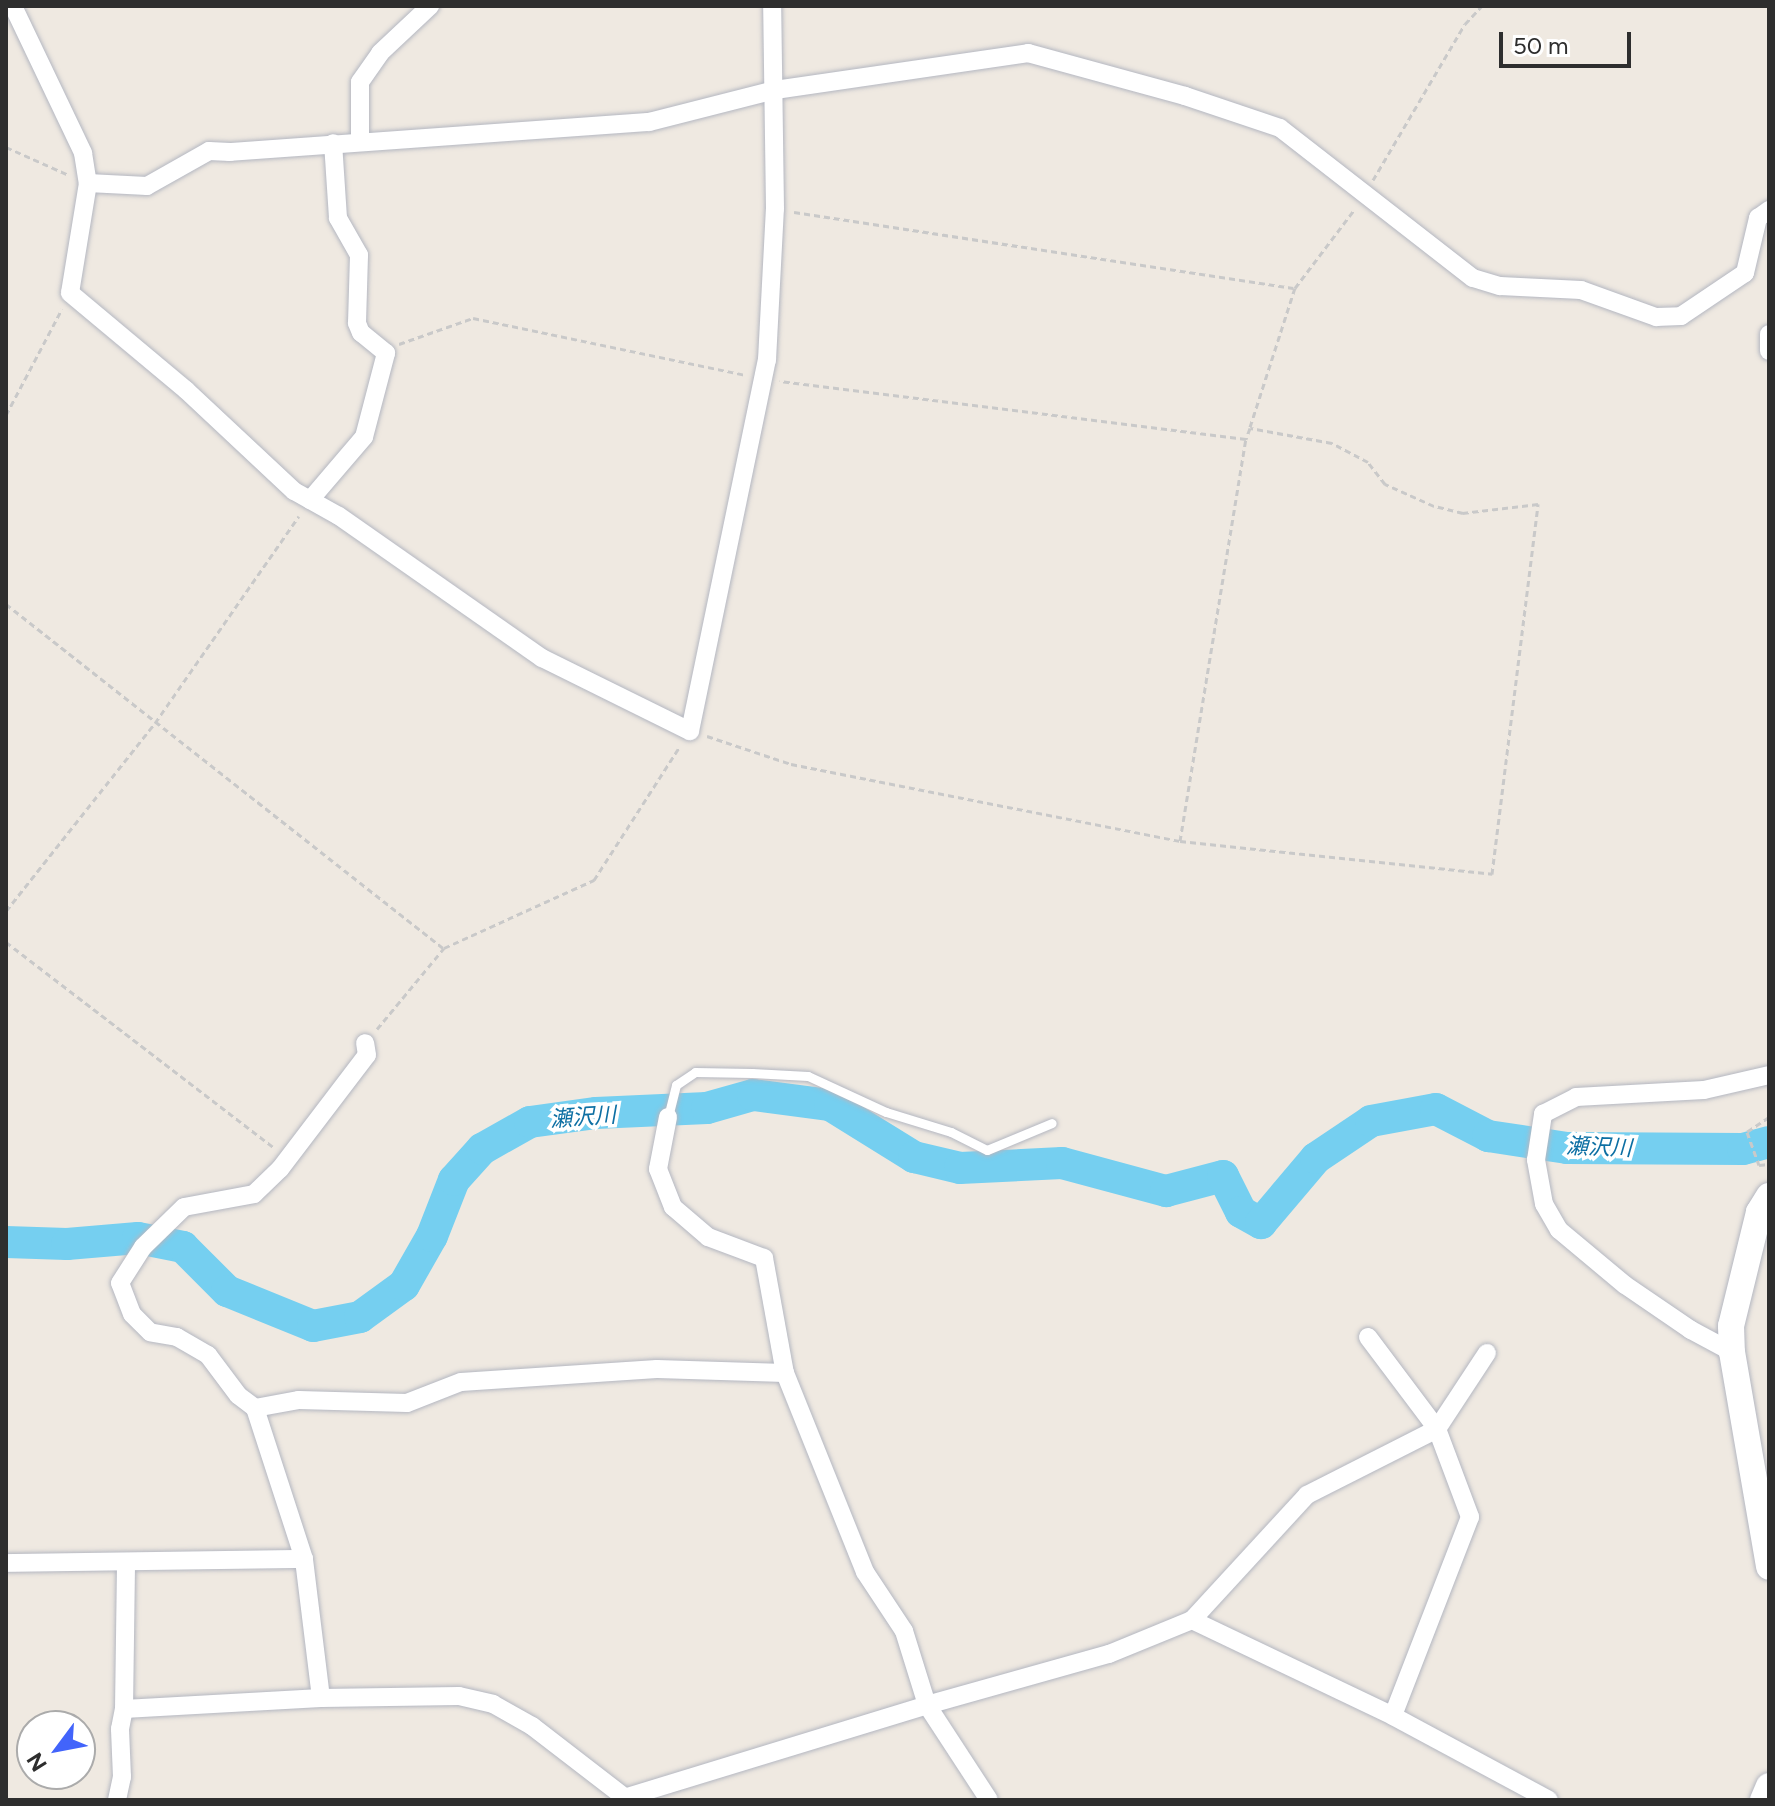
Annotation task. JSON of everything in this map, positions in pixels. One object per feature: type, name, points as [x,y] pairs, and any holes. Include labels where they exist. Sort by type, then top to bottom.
[{"type":"main road","points":[[1769,1196],[1759,1212],[1742,1270],[1731,1326],[1732,1352],[1769,1567]]},
{"type":"main road","points":[[1763,1800],[1769,1786]]},
{"type":"street","points":[[13,6],[83,153],[88,183],[70,293],[186,390],[294,491],[542,658],[690,731],[767,360],[775,209],[772,6]]},
{"type":"street","points":[[360,141],[360,82],[380,53],[430,6]]},
{"type":"street","points":[[88,183],[147,186],[209,151],[649,122],[775,90],[1028,53],[1185,96],[1280,128],[1473,278],[1500,286],[1581,290],[1656,317],[1681,316],[1745,273],[1758,218],[1769,210]]},
{"type":"street","points":[[310,500],[364,437],[386,353],[361,333],[357,323],[359,255],[338,218],[333,143]]},
{"type":"street","points":[[1769,334],[1769,351]]},
{"type":"street","points":[[321,1698],[304,1559],[255,1408],[238,1395],[208,1355],[177,1337],[150,1332],[132,1314],[120,1283],[143,1247],[184,1207],[254,1194],[280,1169],[367,1055],[365,1043]]},
{"type":"street","points":[[1732,1352],[1691,1330],[1638,1294],[1559,1230],[1544,1204],[1536,1160],[1543,1114],[1576,1097],[1704,1090],[1769,1075]]},
{"type":"street","points":[[668,1117],[658,1169],[673,1207],[708,1237],[764,1258],[785,1373],[865,1572],[904,1631],[927,1705],[989,1800]]},
{"type":"street","points":[[1368,1337],[1437,1429],[1470,1517],[1393,1716]]},
{"type":"street","points":[[124,1709],[321,1698],[459,1696],[493,1704],[532,1726],[627,1799],[927,1705],[1109,1654],[1192,1620],[1307,1495],[1437,1429],[1487,1353]]},
{"type":"street","points":[[255,1408],[299,1400],[407,1403],[461,1382],[657,1369],[785,1373]]},
{"type":"street","points":[[6,1563],[126,1564],[304,1559]]},
{"type":"street","points":[[117,1800],[122,1777],[120,1729],[124,1709],[126,1564]]},
{"type":"street","points":[[1192,1620],[1393,1716],[1522,1794],[1549,1800]]},
{"type":"lane","points":[[668,1117],[676,1085],[695,1072],[808,1076],[886,1112],[951,1132],[987,1150],[1052,1123]]},
{"type":"path","points":[[1180,841],[1246,439],[1295,288],[1364,196],[1465,24],[1482,6]]},
{"type":"path","points":[[6,147],[88,183]]},
{"type":"path","points":[[775,209],[1295,288]]},
{"type":"path","points":[[6,415],[70,293]]},
{"type":"path","points":[[386,353],[392,346],[473,318],[763,379],[1246,439]]},
{"type":"path","points":[[365,1043],[444,948],[594,880],[690,731],[791,764],[1180,841],[1492,874],[1538,504],[1463,513],[1434,506],[1385,484],[1368,462],[1332,443],[1250,428]]},
{"type":"path","points":[[6,911],[155,723],[310,500]]},
{"type":"path","points":[[6,604],[444,948]]},
{"type":"path","points":[[6,942],[278,1150]]},
{"type":"path","points":[[1769,1117],[1747,1132],[1759,1165],[1769,1164]]},
{"type":"waterway","name":"瀬沢川","points":[[6,1242],[67,1244],[138,1238],[183,1247],[227,1291],[313,1326],[360,1317],[404,1285],[432,1236],[454,1180],[482,1149],[530,1122],[596,1113],[707,1108],[753,1095],[830,1105],[914,1157],[960,1168],[1062,1163],[1166,1191],[1223,1176],[1241,1212],[1261,1223],[1316,1158],[1371,1121],[1436,1109],[1488,1136],[1567,1148],[1743,1149],[1769,1142]]}]
